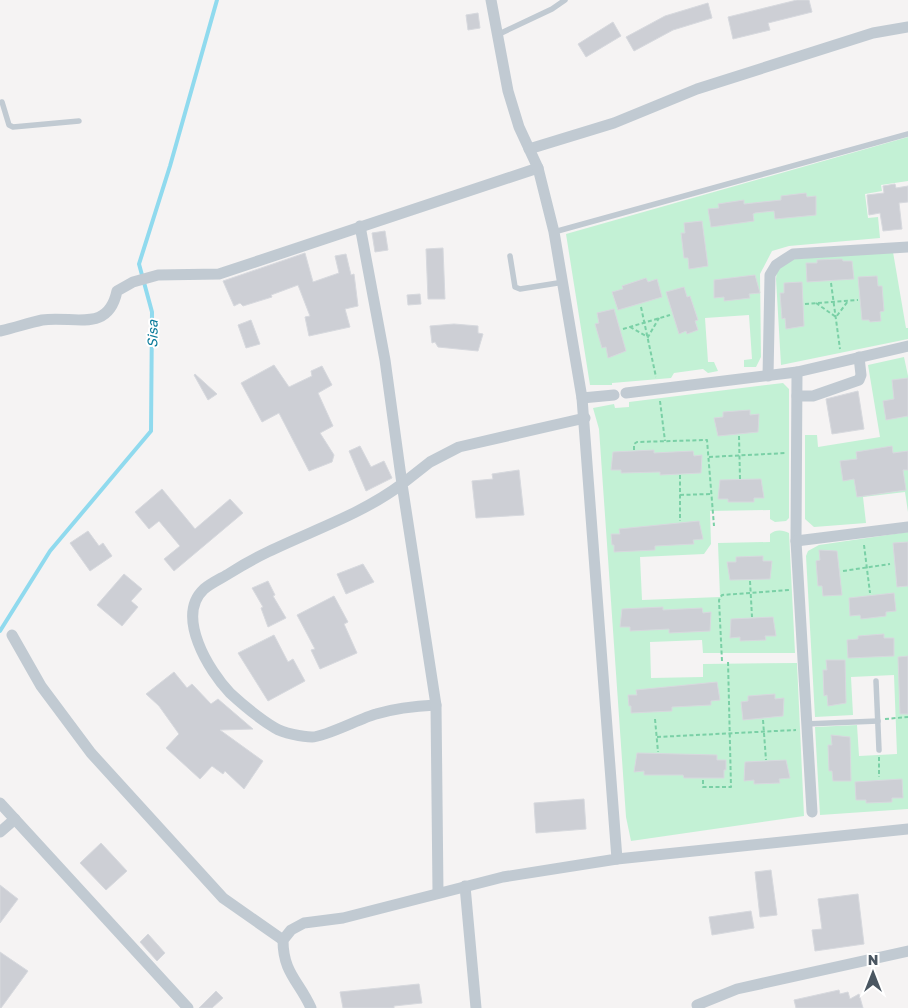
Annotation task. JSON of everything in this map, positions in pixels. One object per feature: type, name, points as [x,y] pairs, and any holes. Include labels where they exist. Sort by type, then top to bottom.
[{"type":"street","points":[[491,0],[508,91],[519,127],[538,168],[554,232],[564,282],[585,418],[617,860]]},
{"type":"street","points":[[529,149],[614,123],[697,90],[873,33],[908,27]]},
{"type":"street","points":[[0,331],[44,320],[86,321],[105,315],[114,305],[116,291],[133,282],[158,275],[219,274],[538,168]]},
{"type":"street","points":[[360,226],[385,360],[436,705],[438,892]]},
{"type":"street","points":[[768,376],[770,275],[776,265],[793,254],[908,247]]},
{"type":"street","points":[[626,393],[797,372],[908,346]]},
{"type":"street","points":[[797,396],[814,396],[859,380],[861,375],[859,357]]},
{"type":"street","points":[[797,372],[796,541],[805,727],[812,812]]},
{"type":"street","points":[[582,398],[614,395]]},
{"type":"street","points":[[436,705],[409,707],[376,714],[312,737],[277,729],[230,693],[206,660],[192,625],[191,615],[195,602],[204,590],[260,554],[333,523],[391,492],[430,462],[459,447],[585,418]]},
{"type":"street","points":[[796,541],[908,527]]},
{"type":"street","points":[[12,635],[42,686],[91,753],[223,898],[283,940]]},
{"type":"street","points":[[0,803],[188,1008]]},
{"type":"street","points":[[0,832],[15,819]]},
{"type":"street","points":[[311,1008],[292,977],[283,956],[283,940],[292,930],[304,923],[343,918],[400,905],[438,892],[503,877],[617,860],[771,842],[908,830]]},
{"type":"street","points":[[465,886],[476,1008]]},
{"type":"street","points":[[697,1005],[737,989],[908,951]]},
{"type":"lane","points":[[497,35],[552,9],[565,0]]},
{"type":"lane","points":[[0,95],[9,125],[13,127],[80,120]]},
{"type":"lane","points":[[554,232],[908,134]]},
{"type":"lane","points":[[510,256],[514,287],[520,289],[564,282]]},
{"type":"lane","points":[[876,681],[879,750]]},
{"type":"lane","points":[[805,727],[878,720]]},
{"type":"path","points":[[831,282],[841,361]]},
{"type":"path","points":[[805,304],[858,300]]},
{"type":"path","points":[[836,317],[848,301]]},
{"type":"path","points":[[816,303],[836,317]]},
{"type":"path","points":[[641,307],[658,389],[665,441]]},
{"type":"path","points":[[623,329],[670,315]]},
{"type":"path","points":[[648,336],[659,318]]},
{"type":"path","points":[[630,327],[648,336]]},
{"type":"path","points":[[740,436],[740,479]]},
{"type":"path","points":[[634,450],[634,444],[637,442],[705,439],[708,441],[714,526]]},
{"type":"path","points":[[709,456],[796,453]]},
{"type":"path","points":[[680,475],[680,521]]},
{"type":"path","points":[[680,495],[711,494]]},
{"type":"path","points":[[863,533],[870,594]]},
{"type":"path","points":[[843,571],[890,564]]},
{"type":"path","points":[[750,581],[752,617]]},
{"type":"path","points":[[722,661],[720,596],[798,589]]},
{"type":"path","points":[[703,780],[703,787],[732,787],[728,661]]},
{"type":"path","points":[[878,720],[908,717]]},
{"type":"path","points":[[655,719],[658,752]]},
{"type":"path","points":[[763,720],[766,760]]},
{"type":"path","points":[[657,737],[764,732],[805,727]]},
{"type":"path","points":[[879,750],[879,777]]},
{"type":"green space","points":[[908,137],[908,181],[881,185],[882,191],[865,194],[868,218],[878,217],[880,238],[789,246],[772,251],[760,274],[761,357],[756,367],[744,367],[744,360],[752,359],[749,315],[705,318],[708,362],[714,362],[718,371],[708,373],[703,369],[674,373],[671,378],[612,383],[612,385],[590,385],[566,234]]},
{"type":"green space","points":[[893,252],[906,328],[908,328],[908,339],[781,365],[777,269],[792,259]]},
{"type":"green space","points":[[904,357],[908,376],[908,512],[905,492],[863,497],[866,523],[814,527],[805,519],[805,435],[817,435],[818,447],[880,437],[868,365]]},
{"type":"green space","points":[[783,383],[789,389],[789,518],[786,521],[775,522],[770,519],[770,510],[710,511],[711,544],[704,554],[640,557],[642,600],[720,597],[718,543],[770,542],[770,534],[772,532],[779,530],[789,533],[795,653],[703,653],[702,640],[650,642],[651,678],[703,677],[703,664],[797,663],[804,816],[631,841],[626,817],[599,429],[593,408],[614,404],[615,408],[629,407],[629,402]]},
{"type":"green space","points":[[908,532],[908,809],[820,815],[815,727],[857,725],[859,756],[897,754],[894,675],[851,677],[853,715],[815,717],[806,556],[808,551],[819,545]]},
{"type":"building","points":[[797,0],[809,0],[812,12],[768,23],[770,30],[733,39],[728,17]]},
{"type":"building","points":[[708,3],[712,18],[673,30],[634,51],[626,37],[665,16]]},
{"type":"building","points":[[478,13],[480,28],[468,30],[466,15]]},
{"type":"building","points":[[613,22],[621,36],[586,57],[578,44]]},
{"type":"building","points":[[895,184],[896,188],[908,186],[908,202],[899,203],[902,229],[883,231],[880,213],[869,215],[867,195],[884,193],[883,186]]},
{"type":"building","points":[[806,193],[807,197],[816,196],[816,215],[775,219],[774,211],[755,213],[753,214],[754,221],[711,227],[708,209],[719,208],[718,204],[744,200],[744,204],[781,200],[781,196]]},
{"type":"building","points":[[702,221],[708,266],[689,269],[688,258],[684,258],[681,233],[685,233],[684,223]]},
{"type":"building","points":[[385,231],[388,250],[375,252],[372,233]]},
{"type":"building","points":[[443,248],[445,299],[428,299],[426,249]]},
{"type":"building","points":[[305,253],[313,282],[339,273],[335,256],[346,254],[351,275],[354,274],[358,306],[345,309],[350,327],[309,336],[305,317],[310,316],[298,285],[271,295],[272,297],[243,306],[240,303],[234,306],[223,281]]},
{"type":"building","points":[[842,259],[843,261],[852,261],[854,279],[807,282],[806,263],[817,263],[817,260]]},
{"type":"building","points":[[755,275],[760,293],[749,294],[750,298],[724,301],[724,297],[714,298],[714,280]]},
{"type":"building","points":[[877,276],[878,286],[882,286],[884,311],[880,312],[881,321],[870,322],[869,320],[862,320],[858,277]]},
{"type":"building","points":[[646,278],[648,282],[657,279],[662,297],[618,310],[612,292],[623,289],[622,286]]},
{"type":"building","points":[[802,282],[804,326],[786,329],[785,318],[782,319],[780,293],[784,293],[784,283]]},
{"type":"building","points":[[684,287],[687,297],[690,296],[698,320],[695,321],[698,330],[687,334],[686,331],[679,334],[666,292]]},
{"type":"building","points":[[420,294],[421,304],[408,305],[407,295]]},
{"type":"building","points":[[614,309],[626,351],[608,358],[606,347],[602,348],[595,324],[599,323],[597,313]]},
{"type":"building","points":[[251,320],[260,344],[246,348],[238,325]]},
{"type":"building","points":[[454,324],[478,326],[478,333],[483,334],[478,351],[438,347],[435,342],[432,343],[430,326]]},
{"type":"building","points":[[274,365],[289,387],[312,376],[311,371],[322,366],[332,385],[318,393],[333,426],[320,433],[334,455],[332,462],[309,471],[279,413],[262,422],[241,383]]},
{"type":"building","points":[[195,374],[217,394],[208,400]]},
{"type":"building","points":[[908,378],[908,416],[886,420],[883,401],[894,399],[892,380]]},
{"type":"building","points":[[858,391],[864,429],[832,434],[826,399]]},
{"type":"building","points":[[750,410],[750,415],[759,414],[758,432],[718,436],[714,418],[723,417],[723,412]]},
{"type":"building","points":[[360,446],[371,467],[384,461],[392,478],[366,491],[349,451]]},
{"type":"building","points":[[892,446],[893,453],[908,451],[908,470],[903,470],[906,490],[857,497],[854,479],[843,481],[840,461],[857,459],[856,452]]},
{"type":"building","points":[[654,450],[654,453],[693,451],[694,456],[702,455],[701,473],[660,475],[660,472],[621,473],[621,470],[611,470],[613,452]]},
{"type":"building","points":[[519,470],[524,515],[476,518],[472,481],[493,479],[492,474]]},
{"type":"building","points":[[761,479],[764,498],[754,498],[754,502],[728,502],[728,499],[718,499],[720,480]]},
{"type":"building","points":[[162,489],[195,529],[230,499],[243,513],[174,571],[164,559],[180,546],[159,521],[149,529],[135,512]]},
{"type":"building","points":[[699,521],[703,539],[693,540],[694,544],[655,546],[655,550],[614,552],[611,534],[620,534],[619,529]]},
{"type":"building","points":[[88,531],[99,546],[103,543],[112,556],[90,571],[70,543]]},
{"type":"building","points":[[908,542],[908,586],[897,587],[893,543]]},
{"type":"building","points":[[819,550],[837,551],[842,595],[823,596],[822,586],[818,586],[816,561],[820,560]]},
{"type":"building","points":[[763,556],[763,561],[772,561],[770,579],[730,580],[727,562],[736,562],[736,557]]},
{"type":"building","points":[[363,564],[374,582],[346,594],[337,574]]},
{"type":"building","points":[[124,574],[142,589],[131,601],[138,607],[122,626],[97,605]]},
{"type":"building","points":[[268,581],[275,595],[273,596],[286,618],[268,627],[261,608],[263,607],[252,588]]},
{"type":"building","points":[[894,593],[896,611],[886,612],[886,616],[861,619],[860,615],[850,616],[849,598]]},
{"type":"building","points":[[334,596],[348,622],[344,624],[357,653],[320,669],[311,650],[315,649],[297,615]]},
{"type":"building","points":[[663,607],[663,610],[702,608],[703,613],[711,612],[710,631],[669,633],[669,629],[630,631],[630,627],[620,627],[622,609]]},
{"type":"building","points":[[773,617],[776,636],[765,636],[766,640],[740,641],[740,637],[730,638],[731,619]]},
{"type":"building","points":[[884,634],[884,638],[894,638],[894,656],[848,658],[847,640],[858,639],[858,636]]},
{"type":"building","points":[[274,635],[288,662],[293,659],[305,681],[268,701],[238,653]]},
{"type":"building","points":[[908,656],[908,714],[900,714],[898,657]]},
{"type":"building","points":[[826,660],[845,660],[846,703],[828,706],[827,695],[824,696],[823,670],[827,670]]},
{"type":"building","points":[[174,672],[187,688],[192,684],[211,704],[218,699],[253,729],[220,730],[263,761],[244,789],[225,771],[223,774],[212,766],[200,779],[166,748],[179,734],[159,706],[146,694]]},
{"type":"building","points":[[717,682],[720,700],[711,701],[711,705],[672,707],[672,711],[631,713],[628,695],[637,695],[636,690]]},
{"type":"building","points":[[775,694],[775,699],[784,698],[783,716],[743,720],[741,702],[748,701],[748,696]]},
{"type":"building","points":[[831,735],[850,737],[851,781],[833,781],[832,771],[829,771],[828,745],[832,745]]},
{"type":"building","points":[[637,753],[717,755],[717,760],[726,760],[726,770],[724,770],[724,778],[644,775],[644,771],[634,772]]},
{"type":"building","points":[[786,760],[790,778],[779,779],[780,783],[754,784],[754,780],[744,781],[745,762]]},
{"type":"building","points":[[902,779],[903,798],[892,798],[892,802],[866,803],[866,800],[856,800],[855,782]]},
{"type":"building","points":[[584,799],[586,829],[536,833],[534,803]]},
{"type":"building","points":[[101,843],[127,871],[106,890],[80,863]]},
{"type":"building","points":[[771,870],[777,915],[760,917],[755,872]]},
{"type":"building","points":[[0,885],[18,899],[0,923]]},
{"type":"building","points":[[858,894],[864,944],[815,951],[812,930],[822,929],[818,899]]},
{"type":"building","points":[[751,911],[754,928],[712,935],[709,917]]},
{"type":"building","points":[[148,934],[165,953],[157,961],[140,942]]},
{"type":"building","points":[[0,952],[28,971],[1,1008],[0,1008]]},
{"type":"building","points":[[419,984],[422,1003],[394,1006],[394,1008],[343,1008],[340,992]]},
{"type":"building","points":[[839,990],[840,994],[848,992],[850,999],[859,994],[863,1008],[796,1008],[794,1000]]},
{"type":"building","points":[[216,991],[223,998],[212,1008],[199,1008]]},
{"type":"waterway","name":"Sisa","points":[[0,631],[50,551],[151,431],[152,312],[139,264],[170,166],[217,0]]}]
